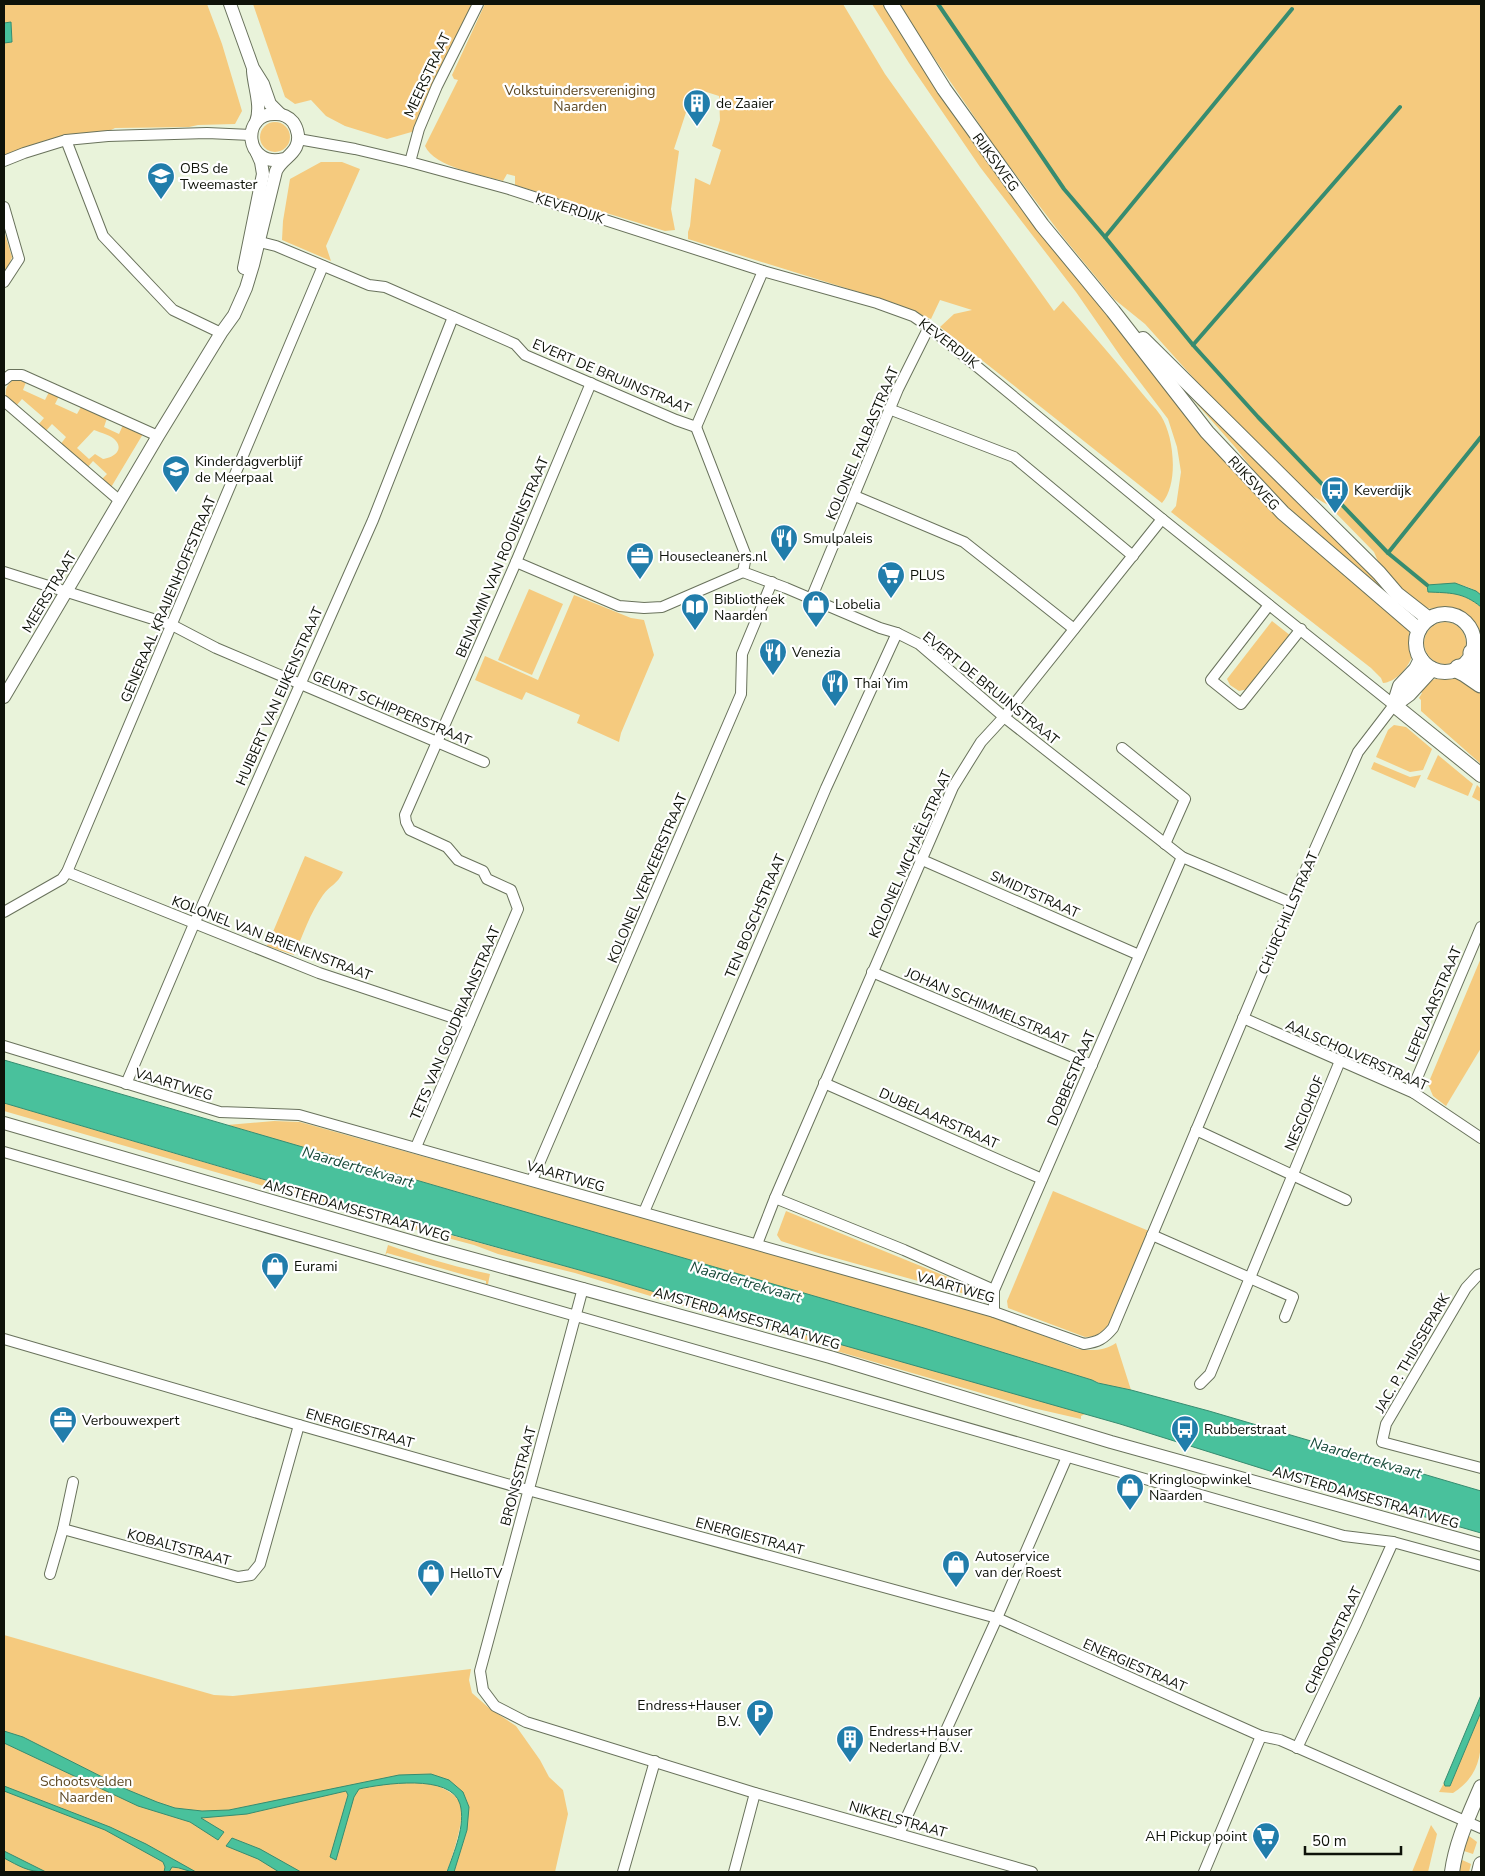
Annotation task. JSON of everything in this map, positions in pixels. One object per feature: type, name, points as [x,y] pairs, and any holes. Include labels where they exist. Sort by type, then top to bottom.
[{"type":"highway","points":[[1459,669],[1481,683]]},
{"type":"main road","name":"RIJKSWEG","points":[[891,4],[944,89],[1042,225],[1113,311],[1206,432],[1283,513],[1419,630]]},
{"type":"main road","name":"RIJKSWEG","points":[[1113,311],[1169,363],[1379,573],[1397,594],[1429,619]]},
{"type":"main road","points":[[1450,614],[1460,618],[1468,625],[1473,635],[1477,659],[1469,661],[1459,669],[1448,672],[1432,669],[1421,659],[1417,650],[1416,640],[1419,630],[1429,619],[1439,615],[1450,614]]},
{"type":"main road","name":"CHURCHILLSTRAAT","points":[[1394,705],[1400,686],[1416,669],[1421,659]]},
{"type":"main road","name":"CHURCHILLSTRAAT","points":[[1394,705],[1409,694],[1432,669]]},
{"type":"main road","name":"KEVERDIJK","points":[[1394,705],[1481,775]]},
{"type":"main road","points":[[1452,1872],[1466,1821],[1481,1787]]},
{"type":"main road","points":[[1479,1872],[1481,1864]]},
{"type":"street","points":[[230,4],[253,68],[263,84],[270,104],[280,114]]},
{"type":"street","name":"MEERSTRAAT","points":[[410,162],[422,121],[478,4]]},
{"type":"street","points":[[253,68],[254,87],[259,107],[259,115],[256,122],[251,135],[254,148],[257,153],[270,160],[284,159],[296,148],[298,131],[288,117],[280,114],[269,114],[256,122]]},
{"type":"street","points":[[4,162],[24,152],[66,140],[108,136],[251,135]]},
{"type":"street","name":"KEVERDIJK","points":[[298,139],[335,145],[410,162],[510,189],[763,271],[878,303],[914,316],[930,327],[1162,519],[1394,705]]},
{"type":"street","points":[[66,140],[103,236],[173,310],[221,333]]},
{"type":"street","name":"MEERSTRAAT","points":[[255,240],[263,174],[257,153]]},
{"type":"street","name":"MEERSTRAAT","points":[[4,697],[221,333],[255,240],[274,178],[279,165],[284,159]]},
{"type":"street","points":[[4,207],[19,259],[4,282]]},
{"type":"street","name":"EVERT DE BRUIJNSTRAAT","points":[[255,240],[276,246],[369,285],[385,288],[515,344],[526,355],[676,420],[696,426],[746,556],[743,572],[772,582],[880,628],[897,633],[919,644],[1004,717],[1182,857],[1292,903]]},
{"type":"street","name":"GENERAAL KRAIJENHOFFSTRAAT","points":[[4,912],[62,879],[67,872],[324,266]]},
{"type":"street","points":[[696,426],[763,271]]},
{"type":"street","name":"HUIBERT VAN EIJKENSTRAAT","points":[[126,1084],[194,924],[380,503],[453,317]]},
{"type":"street","name":"KOLONEL FALBASTRAAT","points":[[811,599],[855,496],[865,466],[916,351],[930,327]]},
{"type":"street","points":[[4,380],[10,375],[22,375],[158,436]]},
{"type":"street","name":"BENJAMIN VAN ROOIJENSTRAAT","points":[[518,909],[511,890],[487,879],[483,871],[458,860],[447,847],[410,830],[405,815],[516,562],[591,383]]},
{"type":"street","points":[[4,401],[120,501]]},
{"type":"street","points":[[890,409],[1014,457],[1133,556]]},
{"type":"street","points":[[855,496],[964,542],[1074,629]]},
{"type":"street","name":"KOLONEL MICHAËLSTRAAT","points":[[757,1244],[824,1083],[952,787],[981,742],[1004,717],[1162,519]]},
{"type":"street","points":[[516,562],[618,606],[644,608],[662,607],[743,572]]},
{"type":"street","name":"GEURT SCHIPPERSTRAAT","points":[[4,572],[172,625],[216,648],[484,762]]},
{"type":"street","name":"KOLONEL VERVEERSTRAAT","points":[[532,1180],[741,694],[742,654],[772,582]]},
{"type":"street","points":[[1269,605],[1211,680],[1241,704],[1301,629]]},
{"type":"street","name":"TEN BOSCHSTRAAT","points":[[644,1212],[826,788],[897,633]]},
{"type":"street","name":"CHURCHILLSTRAAT","points":[[1113,1328],[1243,1018],[1358,752],[1394,705]]},
{"type":"street","points":[[1122,748],[1185,800],[1165,844]]},
{"type":"street","name":"DOBBESTRAAT","points":[[994,1312],[994,1290],[1182,857]]},
{"type":"street","name":"SMIDTSTRAAT","points":[[920,859],[1139,954]]},
{"type":"street","name":"KOLONEL VAN BRIENENSTRAAT","points":[[67,872],[319,973],[469,1023]]},
{"type":"street","name":"TETS VAN GOUDRIAANSTRAAT","points":[[416,1147],[518,909]]},
{"type":"street","name":"LEPELAARSTRAAT","points":[[1414,1093],[1417,1078],[1481,927]]},
{"type":"street","name":"JOHAN SCHIMMELSTRAAT","points":[[872,972],[1092,1065]]},
{"type":"street","name":"AALSCHOLVERSTRAAT","points":[[1243,1018],[1414,1093],[1481,1138]]},
{"type":"street","name":"VAARTWEG","points":[[4,1046],[220,1112],[299,1115],[416,1147],[994,1312],[1084,1344],[1099,1341],[1106,1337],[1113,1328]]},
{"type":"street","name":"NESCIOHOF","points":[[1200,1384],[1210,1374],[1340,1061]]},
{"type":"street","name":"DUBELAARSTRAAT","points":[[824,1083],[1042,1179]]},
{"type":"street","name":"AMSTERDAMSESTRAATWEG","points":[[4,1123],[434,1248],[830,1357],[1111,1442],[1481,1545]]},
{"type":"street","points":[[1196,1130],[1346,1200]]},
{"type":"street","points":[[4,1152],[1344,1536],[1393,1542],[1481,1566]]},
{"type":"street","name":"VAARTWEG","points":[[775,1198],[904,1250],[994,1290]]},
{"type":"street","points":[[1152,1235],[1293,1297],[1285,1317]]},
{"type":"street","name":"JAC. P. THIJSSEPARK","points":[[1481,1274],[1466,1288],[1386,1424],[1382,1442],[1481,1468]]},
{"type":"street","name":"BRONSSTRAAT","points":[[480,1671],[583,1288]]},
{"type":"street","name":"ENERGIESTRAAT","points":[[4,1339],[528,1490],[997,1618],[1261,1736],[1280,1740],[1481,1828]]},
{"type":"street","name":"KOBALTSTRAAT","points":[[63,1529],[238,1577],[251,1575],[260,1564],[298,1425]]},
{"type":"street","points":[[899,1834],[997,1618],[1066,1457]]},
{"type":"street","points":[[50,1574],[63,1529],[73,1482]]},
{"type":"street","name":"CHROOMSTRAAT","points":[[1297,1748],[1393,1542]]},
{"type":"street","name":"NIKKELSTRAAT","points":[[480,1671],[483,1690],[494,1706],[526,1722],[755,1792],[1032,1872]]},
{"type":"street","points":[[1204,1872],[1261,1736]]},
{"type":"street","points":[[624,1872],[655,1761]]},
{"type":"street","points":[[734,1872],[755,1792]]},
{"type":"green space","points":[[4,4],[207,4],[222,44],[242,111],[235,124],[115,128],[109,131],[51,140],[4,157],[4,43],[12,42],[11,22],[4,23]]},
{"type":"green space","points":[[253,4],[477,4],[415,131],[387,139],[345,126],[326,116],[311,100],[295,104],[285,97]]},
{"type":"green space","name":"Volkstuindersvereniging Naarden","points":[[485,4],[843,4],[885,74],[1054,311],[1063,301],[1161,416],[1169,435],[1173,460],[1171,484],[1162,503],[940,327],[954,314],[972,310],[940,300],[931,319],[897,304],[688,239],[695,178],[710,185],[721,150],[712,146],[720,120],[719,96],[694,88],[674,149],[679,151],[671,209],[675,230],[665,231],[515,185],[515,176],[507,174],[503,181],[471,173],[448,165],[438,159],[425,146],[458,80],[454,79],[452,75]]},
{"type":"green space","points":[[872,4],[886,4],[1020,205],[1191,421],[1409,629],[1411,659],[1396,678],[1383,683],[1381,678],[1371,668],[1171,512],[1176,506],[1181,472],[1177,447],[1168,419],[1121,357],[1076,292],[980,167],[909,63]]},
{"type":"green space","points":[[900,4],[1481,4],[1481,595],[1469,588],[1455,584],[1427,586],[1462,596],[1481,607],[1481,659],[1478,632],[1467,616],[1454,610],[1423,608],[1404,593],[1380,566],[1374,552],[1328,505],[1302,490],[1216,403],[1145,324],[1114,299],[1063,237],[997,150],[913,27]]},
{"type":"green space","points":[[275,122],[286,126],[290,137],[286,148],[275,152],[264,148],[260,137],[264,126]]},
{"type":"green space","points":[[321,162],[342,162],[360,169],[326,246],[331,261],[282,240],[290,179]]},
{"type":"green space","points":[[4,231],[12,257],[4,277]]},
{"type":"green space","points":[[1143,343],[1391,593],[1387,598],[1281,505],[1235,447]]},
{"type":"green space","points":[[13,380],[26,382],[23,390],[45,400],[49,392],[59,396],[55,404],[77,414],[81,407],[107,418],[104,427],[119,434],[123,425],[143,434],[110,489],[100,481],[107,474],[93,461],[87,468],[60,445],[66,437],[52,424],[45,432],[38,425],[44,418],[22,399],[16,406],[6,398],[6,388]],"holes":[[[94,430],[116,441],[119,448],[113,456],[103,459],[95,454],[89,459],[77,448]]]},
{"type":"green space","points":[[529,589],[563,604],[532,675],[498,660]]},
{"type":"green space","points":[[574,595],[631,618],[644,620],[654,655],[621,733],[619,742],[577,723],[580,715],[526,692],[522,700],[475,680],[485,656],[538,680]]},
{"type":"green space","points":[[1272,621],[1291,636],[1248,689],[1239,691],[1230,685],[1227,679]]},
{"type":"green space","points":[[1449,622],[1457,625],[1463,631],[1466,643],[1463,655],[1457,661],[1441,664],[1433,661],[1427,655],[1424,639],[1427,631],[1433,625]]},
{"type":"green space","points":[[1457,677],[1481,689],[1481,764],[1421,711],[1421,700],[1419,698],[1422,693],[1418,689],[1427,682],[1436,679]]},
{"type":"green space","points":[[1394,725],[1406,727],[1432,749],[1423,770],[1410,772],[1376,757],[1388,730]]},
{"type":"green space","points":[[1438,755],[1473,784],[1468,796],[1427,779]]},
{"type":"green space","points":[[1374,762],[1410,777],[1421,775],[1415,788],[1371,769]]},
{"type":"green space","points":[[1477,785],[1481,789],[1481,802],[1472,797]]},
{"type":"green space","points":[[305,856],[343,872],[318,902],[294,955],[267,946]]},
{"type":"green space","points":[[1481,958],[1481,1048],[1446,1106],[1433,1096],[1428,1084]]},
{"type":"green space","points":[[4,1103],[447,1234],[608,1278],[712,1309],[730,1317],[734,1315],[751,1319],[1085,1414],[1081,1416],[1081,1419],[1033,1408],[575,1273],[498,1254],[474,1245],[4,1111]]},
{"type":"green space","points":[[274,1121],[300,1122],[990,1315],[1078,1349],[1098,1350],[1116,1343],[1131,1390],[1104,1385],[924,1328],[227,1125]]},
{"type":"green space","points":[[1053,1191],[1149,1231],[1112,1319],[1104,1330],[1094,1336],[1085,1337],[1008,1308],[1007,1301]]},
{"type":"green space","points":[[786,1211],[982,1291],[985,1294],[983,1299],[781,1241],[777,1235]]},
{"type":"green space","points":[[388,1245],[413,1254],[490,1274],[488,1284],[486,1284],[486,1281],[387,1253],[385,1256]]},
{"type":"green space","name":"Schootsvelden Naarden","points":[[4,1635],[214,1695],[233,1696],[471,1669],[469,1680],[472,1693],[489,1708],[516,1726],[540,1760],[549,1777],[563,1790],[568,1814],[555,1872],[454,1872],[467,1830],[463,1792],[438,1786],[456,1797],[460,1803],[461,1810],[458,1838],[447,1872],[4,1872]]},
{"type":"green space","points":[[1481,1712],[1481,1747],[1476,1767],[1471,1776],[1453,1793],[1439,1792],[1444,1783],[1445,1786],[1450,1786]]},
{"type":"green space","points":[[1431,1825],[1437,1834],[1428,1872],[1412,1872]]},
{"type":"green space","points":[[1469,1836],[1477,1842],[1473,1854],[1461,1850],[1466,1837]]},
{"type":"green space","points":[[1460,1859],[1471,1864],[1469,1872],[1458,1872]]},
{"type":"water","points":[[11,22],[12,42],[4,43],[4,23]]},
{"type":"water","points":[[1455,583],[1476,591],[1481,595],[1481,607],[1462,596],[1450,593],[1428,592],[1427,585]]},
{"type":"water","name":"Naardertrekvaart","points":[[4,1060],[924,1328],[1098,1383],[1209,1411],[1481,1491],[1481,1533],[1321,1487],[1120,1424],[751,1319],[734,1315],[730,1317],[712,1309],[608,1278],[446,1233],[4,1103]]},
{"type":"water","points":[[1481,1695],[1481,1712],[1450,1786],[1445,1786],[1444,1783]]},
{"type":"water","points":[[4,1731],[23,1737],[128,1790],[157,1802],[175,1808],[202,1811],[229,1810],[399,1775],[431,1774],[449,1780],[463,1792],[469,1807],[467,1830],[454,1872],[447,1872],[460,1829],[460,1804],[454,1794],[444,1788],[430,1784],[399,1783],[359,1789],[354,1797],[336,1860],[330,1857],[348,1795],[346,1791],[247,1814],[201,1818],[224,1832],[218,1840],[190,1822],[138,1806],[4,1743]]},
{"type":"water","points":[[4,1786],[110,1827],[146,1844],[196,1872],[172,1867],[169,1872],[164,1872],[163,1862],[105,1830],[4,1791]]},
{"type":"water","points":[[232,1838],[260,1849],[301,1872],[279,1872],[258,1859],[226,1846]]},
{"type":"water","points":[[4,1851],[46,1872],[29,1870],[14,1864],[4,1858]]},
{"type":"waterway","points":[[938,4],[1064,189],[1105,237],[1292,9]]},
{"type":"waterway","points":[[1193,345],[1400,107]]},
{"type":"waterway","points":[[1105,237],[1193,345],[1258,417],[1388,553],[1427,585]]},
{"type":"waterway","points":[[1388,553],[1481,437]]},
{"type":"place","name":"de Zaaier","points":[[697,127]]},
{"type":"place","name":"OBS de Tweemaster","points":[[161,200]]},
{"type":"place","name":"Kinderdagverblijf de Meerpaal","points":[[176,493]]},
{"type":"place","name":"Keverdijk","points":[[1335,514]]},
{"type":"place","name":"Smulpaleis","points":[[784,562]]},
{"type":"place","name":"Housecleaners.nl","points":[[640,580]]},
{"type":"place","name":"PLUS","points":[[891,599]]},
{"type":"place","name":"Lobelia","points":[[816,628]]},
{"type":"place","name":"Bibliotheek Naarden","points":[[695,631]]},
{"type":"place","name":"Venezia","points":[[773,676]]},
{"type":"place","name":"Thai Yim","points":[[835,707]]},
{"type":"place","name":"Eurami","points":[[275,1290]]},
{"type":"place","name":"Verbouwexpert","points":[[63,1444]]},
{"type":"place","name":"Rubberstraat","points":[[1185,1453]]},
{"type":"place","name":"Kringloopwinkel Naarden","points":[[1130,1511]]},
{"type":"place","name":"Autoservice van der Roest","points":[[956,1588]]},
{"type":"place","name":"HelloTV","points":[[431,1597]]},
{"type":"place","name":"Endress+Hauser B.V.","points":[[760,1737]]},
{"type":"place","name":"Endress+Hauser Nederland B.V.","points":[[850,1763]]},
{"type":"place","name":"AH Pickup point","points":[[1266,1860]]}]
